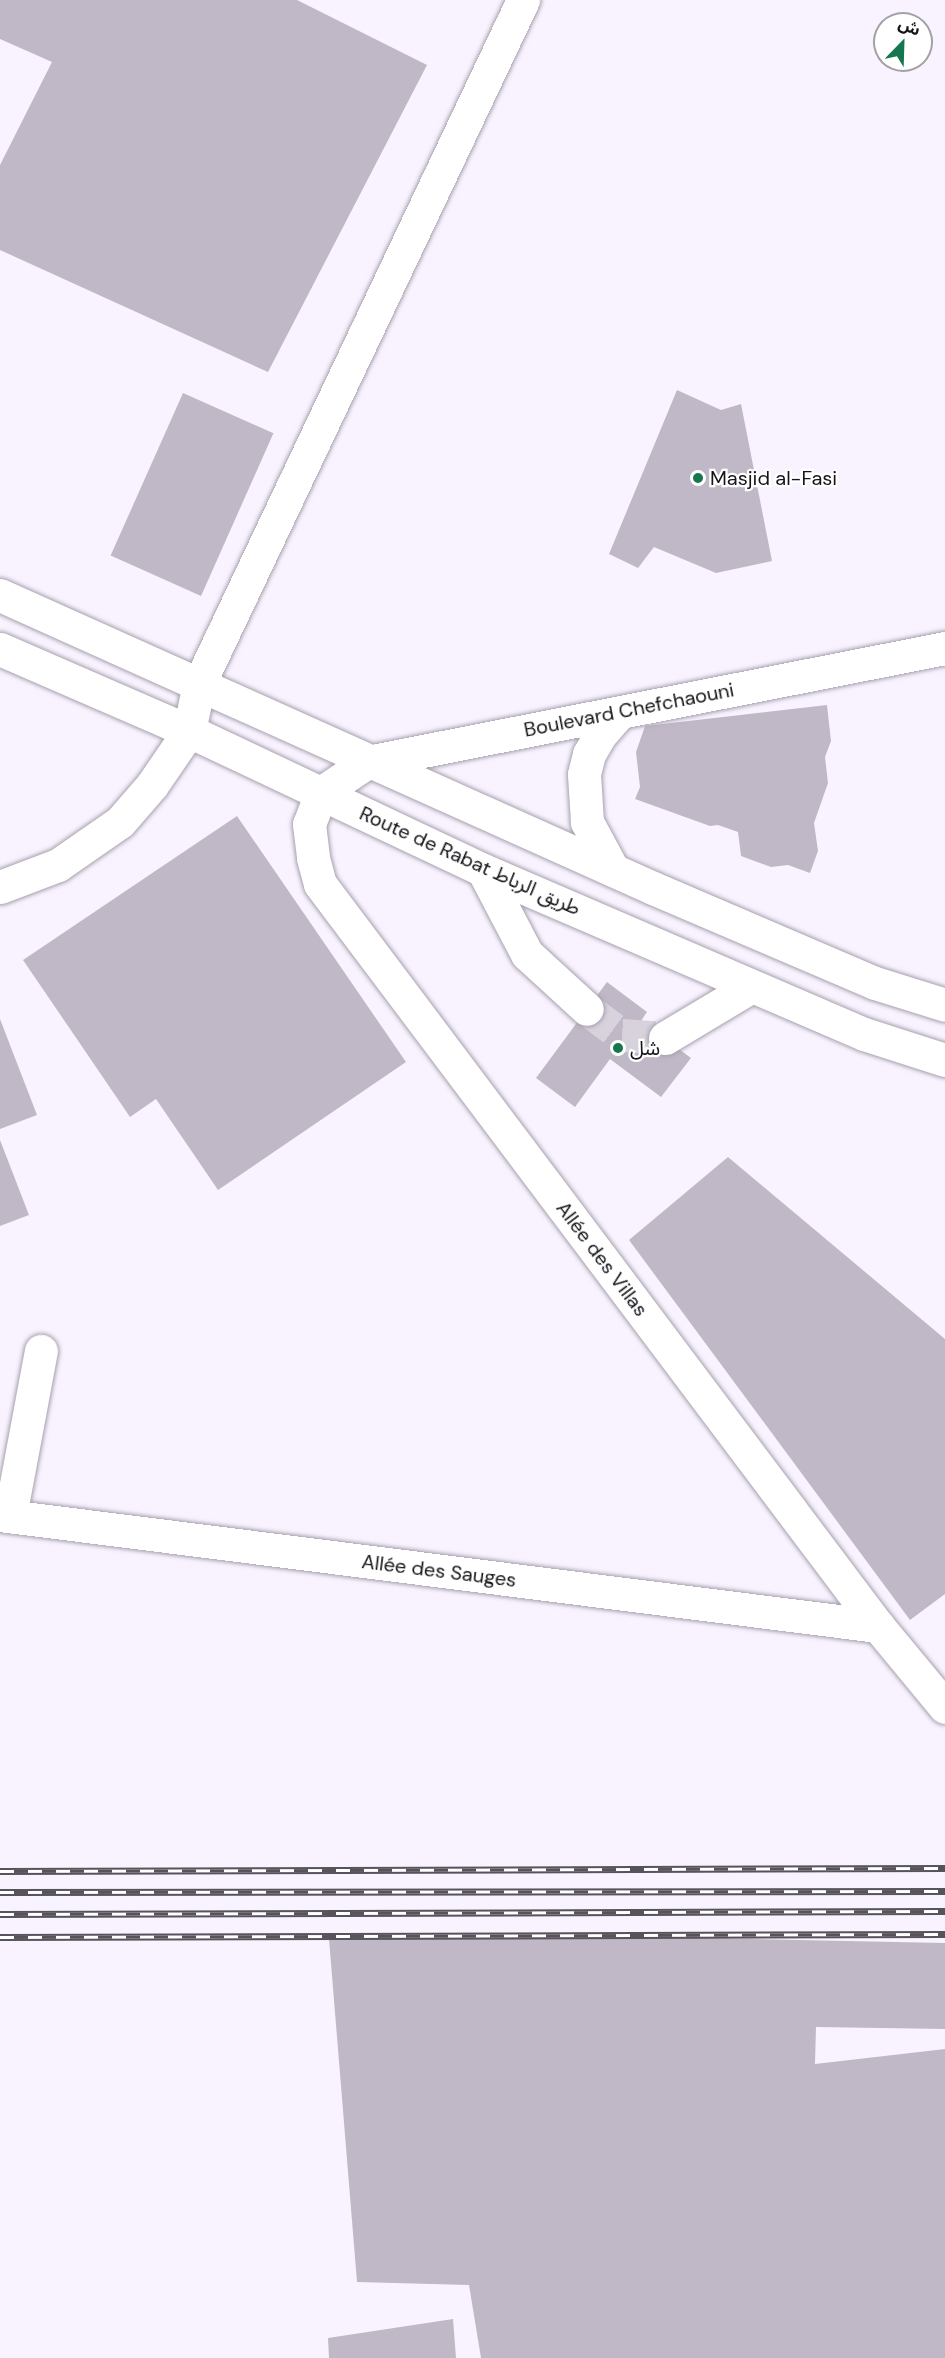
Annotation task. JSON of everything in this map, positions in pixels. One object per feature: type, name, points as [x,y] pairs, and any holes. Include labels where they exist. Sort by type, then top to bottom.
[{"type":"street","points":[[0,887],[58,865],[120,822],[152,785],[189,731],[199,684],[523,0]]},
{"type":"street","points":[[0,595],[367,762],[613,870],[875,983],[945,1005]]},
{"type":"street","name":"Boulevard Chefchaouni","points":[[321,793],[367,762],[945,648]]},
{"type":"street","name":"Route de Rabat طريق الرباط","points":[[0,649],[189,731],[483,870],[864,1034],[945,1060]]},
{"type":"street","points":[[613,870],[586,822],[584,774],[589,754],[600,735],[620,712]]},
{"type":"street","name":"Allée des Villas","points":[[321,793],[309,824],[311,849],[320,884],[878,1626],[945,1707]]},
{"type":"street","points":[[483,870],[527,954],[587,1009]]},
{"type":"street","points":[[665,1038],[752,986]]},
{"type":"street","points":[[5,1516],[41,1351]]},
{"type":"street","name":"Allée des Sauges","points":[[5,1516],[878,1626]]},
{"type":"building","points":[[0,0],[297,0],[427,65],[268,372],[0,250],[0,165],[52,62],[0,39]]},
{"type":"building","name":"Masjid al-Fasi","points":[[677,390],[721,410],[741,404],[772,561],[716,573],[654,547],[638,568],[609,554]]},
{"type":"building","points":[[183,393],[273,433],[201,596],[111,556]]},
{"type":"building","points":[[827,705],[831,741],[825,757],[828,783],[814,823],[818,851],[810,873],[788,865],[771,867],[741,856],[738,832],[718,825],[710,826],[635,799],[640,787],[636,752],[645,726]]},
{"type":"building","points":[[237,816],[406,1062],[218,1190],[156,1099],[130,1117],[23,960]]},
{"type":"building","name":"شل","points":[[607,982],[647,1012],[641,1021],[691,1058],[661,1097],[610,1059],[575,1107],[536,1078]]},
{"type":"building","points":[[0,1019],[37,1115],[0,1129]]},
{"type":"building","points":[[0,1140],[29,1215],[0,1226]]},
{"type":"building","points":[[728,1157],[945,1339],[945,1594],[910,1620],[629,1240]]},
{"type":"building","points":[[599,1936],[945,1943],[945,2029],[816,2027],[815,2064],[945,2049],[945,2358],[481,2358],[469,2285],[357,2282],[329,1939]]},
{"type":"building","points":[[453,2319],[456,2358],[329,2358],[328,2338]]},
{"type":"tunnel","points":[[587,1009],[622,1035],[665,1038]]},
{"type":"railway","points":[[0,1871],[945,1868]]},
{"type":"railway","points":[[0,1892],[945,1891]]},
{"type":"railway","points":[[0,1914],[945,1911]]},
{"type":"railway","points":[[0,1937],[945,1934]]},
{"type":"place","name":"Masjid al-Fasi","points":[[698,478]]},
{"type":"place","name":"شل","points":[[618,1048]]}]
